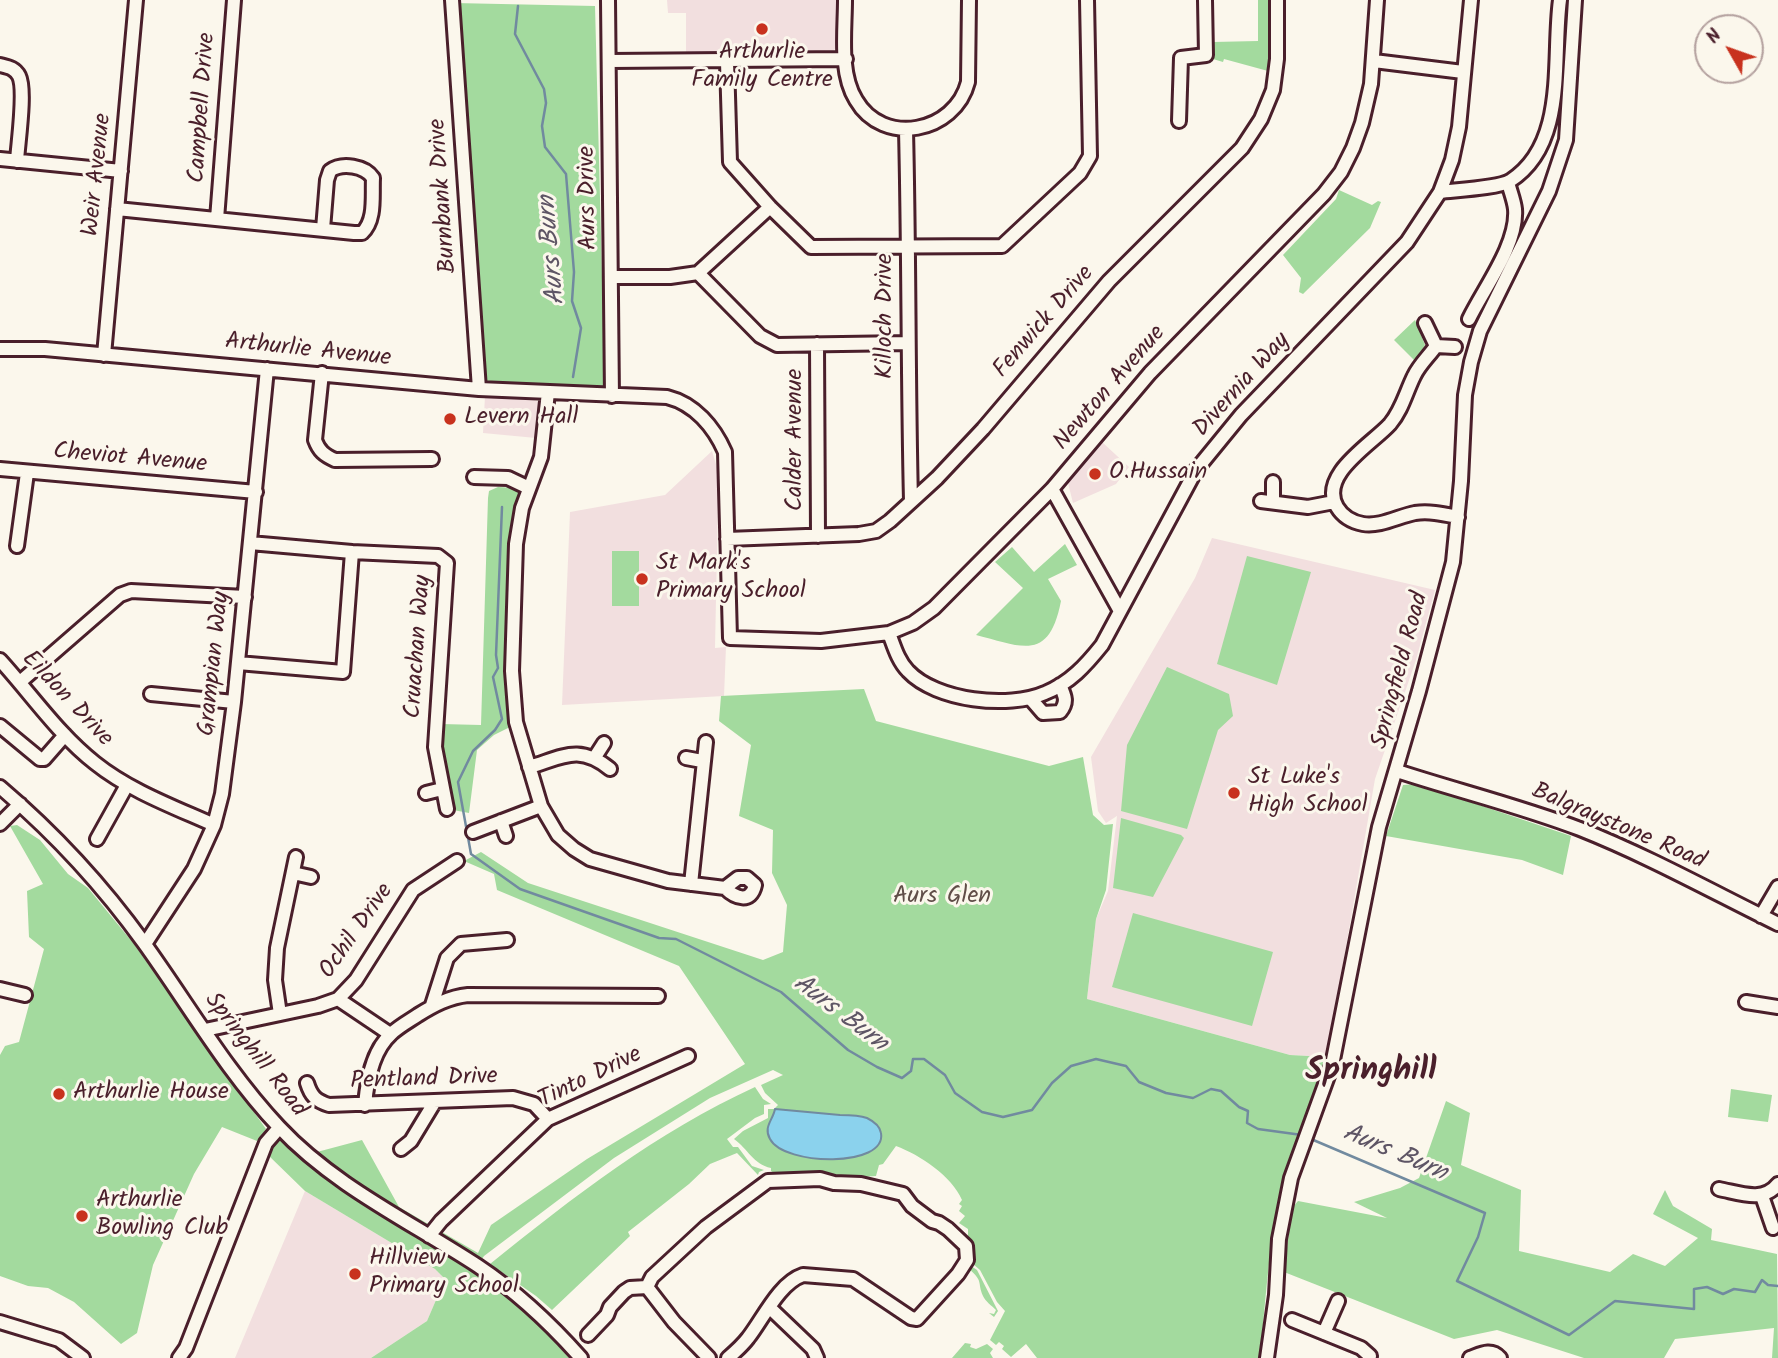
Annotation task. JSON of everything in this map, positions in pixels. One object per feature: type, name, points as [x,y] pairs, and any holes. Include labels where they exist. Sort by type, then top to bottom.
[{"type":"street","name":"Weir Avenue","points":[[104,355],[136,0]]},
{"type":"street","name":"Campbell Drive","points":[[217,219],[234,0]]},
{"type":"street","name":"Burnbank Drive","points":[[452,0],[479,389]]},
{"type":"street","name":"Aurs Drive","points":[[608,0],[612,396]]},
{"type":"street","points":[[845,0],[846,59],[849,85],[855,99],[863,111],[874,120],[906,130],[939,121],[951,111],[966,90],[969,0]]},
{"type":"street","points":[[727,62],[730,162],[811,247],[1002,246],[1086,166],[1090,156],[1087,0]]},
{"type":"street","points":[[1179,121],[1181,58],[1206,55],[1205,0]]},
{"type":"street","name":"Fenwick Drive","points":[[727,539],[876,531],[937,478],[983,429],[1109,281],[1242,148],[1261,119],[1273,90],[1277,59],[1277,0]]},
{"type":"street","name":"Newton Avenue","points":[[730,638],[821,641],[889,633],[934,608],[1052,489],[1150,373],[1324,194],[1341,172],[1362,123],[1371,84],[1377,0]]},
{"type":"street","name":"Divernia Way","points":[[889,633],[899,660],[907,671],[930,687],[963,696],[1004,702],[1030,698],[1060,685],[1083,668],[1102,645],[1196,471],[1212,449],[1241,415],[1407,242],[1440,192],[1460,127],[1471,0]]},
{"type":"street","points":[[1440,192],[1508,182],[1539,151],[1551,113],[1560,0]]},
{"type":"street","name":"Springfield Road","points":[[1267,1358],[1276,1295],[1281,1225],[1291,1178],[1332,1065],[1379,827],[1448,587],[1455,547],[1465,396],[1471,362],[1480,331],[1549,191],[1566,139],[1575,0]]},
{"type":"street","points":[[610,61],[846,59]]},
{"type":"street","points":[[1374,61],[1463,72]]},
{"type":"street","points":[[0,65],[13,69],[19,77],[22,91],[17,161]]},
{"type":"street","name":"Killoch Drive","points":[[906,130],[911,501]]},
{"type":"street","points":[[0,159],[121,172]]},
{"type":"street","points":[[117,209],[362,233],[371,219],[373,178],[370,173],[340,166],[330,171],[323,229]]},
{"type":"street","points":[[1469,319],[1471,302],[1502,258],[1513,232],[1515,209],[1508,182]]},
{"type":"street","points":[[611,277],[670,277],[698,273],[770,207]]},
{"type":"street","points":[[698,273],[769,343],[907,343]]},
{"type":"street","points":[[1425,323],[1436,346]]},
{"type":"street","name":"Calder Avenue","points":[[817,344],[818,536]]},
{"type":"street","points":[[1436,346],[1415,374],[1405,400],[1391,423],[1357,454],[1337,477],[1333,491],[1334,502],[1346,519],[1363,524],[1374,524],[1416,513],[1433,512],[1458,517]]},
{"type":"street","points":[[1436,346],[1455,346]]},
{"type":"street","name":"Arthurlie Avenue","points":[[0,349],[45,349],[479,389],[667,397],[680,400],[706,421],[718,435],[725,452],[730,638]]},
{"type":"street","name":"Grampian Way","points":[[145,944],[194,869],[214,825],[222,794],[234,702],[267,369]]},
{"type":"street","points":[[322,373],[315,440],[325,455],[335,460],[432,459]]},
{"type":"street","points":[[548,392],[541,457],[522,508],[516,544],[512,671],[516,722],[541,806],[558,835],[590,859],[668,881],[725,888]]},
{"type":"street","name":"Cheviot Avenue","points":[[0,469],[256,492]]},
{"type":"street","points":[[17,546],[27,473]]},
{"type":"street","points":[[474,477],[508,478],[528,488]]},
{"type":"street","points":[[1273,482],[1267,501],[1308,507],[1334,502]]},
{"type":"street","points":[[1052,489],[1120,611]]},
{"type":"street","points":[[238,663],[343,672],[352,552],[250,543]]},
{"type":"street","name":"Cruachan Way","points":[[352,552],[438,556],[447,563],[435,738],[447,809]]},
{"type":"street","points":[[20,682],[120,596],[131,590],[245,597]]},
{"type":"street","name":"Eildon Drive","points":[[0,660],[65,735],[96,765],[127,785],[214,825]]},
{"type":"street","points":[[1030,698],[1043,713],[1060,712],[1065,706],[1065,697],[1060,685]]},
{"type":"street","points":[[151,694],[234,702]]},
{"type":"street","points":[[0,726],[40,759],[44,759],[65,735]]},
{"type":"street","points":[[691,884],[706,742]]},
{"type":"street","points":[[595,757],[604,743]]},
{"type":"street","points":[[529,767],[571,755],[595,757],[610,769]]},
{"type":"street","points":[[687,758],[702,761]]},
{"type":"street","name":"Balgraystone Road","points":[[1397,771],[1583,830],[1642,856],[1778,924]]},
{"type":"street","points":[[97,839],[127,785]]},
{"type":"street","name":"Springhill Road","points":[[0,787],[20,804],[117,908],[279,1128],[333,1174],[489,1274],[523,1299],[581,1358]]},
{"type":"street","points":[[426,793],[442,789]]},
{"type":"street","points":[[0,824],[20,804]]},
{"type":"street","points":[[473,832],[541,806]]},
{"type":"street","points":[[501,821],[506,836]]},
{"type":"street","points":[[280,1014],[275,980],[277,948],[296,857]]},
{"type":"street","name":"Ochil Drive","points":[[205,1030],[318,1006],[338,999],[356,980],[413,890],[457,861]]},
{"type":"street","points":[[293,873],[311,877]]},
{"type":"street","points":[[1761,916],[1778,887]]},
{"type":"street","points":[[432,1006],[447,958],[453,950],[461,944],[506,940]]},
{"type":"street","points":[[0,989],[25,995]]},
{"type":"street","points":[[365,1105],[367,1081],[379,1051],[390,1034],[432,1006],[453,997],[638,993],[658,996]]},
{"type":"street","points":[[338,999],[390,1034]]},
{"type":"street","points":[[1746,1002],[1778,1007]]},
{"type":"street","name":"Tinto Drive","points":[[429,1236],[441,1221],[548,1119],[688,1056]]},
{"type":"street","name":"Pentland Drive","points":[[307,1083],[310,1095],[318,1102],[329,1105],[513,1098],[534,1104],[548,1119]]},
{"type":"street","points":[[401,1149],[411,1141],[434,1103]]},
{"type":"street","points":[[180,1358],[266,1143],[279,1128]]},
{"type":"street","points":[[648,1287],[659,1270],[706,1227],[768,1181],[820,1179],[834,1183],[861,1184],[903,1194],[912,1206],[932,1222],[948,1229],[966,1247],[967,1260],[958,1274],[917,1319],[899,1311],[853,1279],[803,1275],[796,1278],[769,1307],[748,1338],[728,1358]]},
{"type":"street","points":[[1719,1189],[1762,1196],[1770,1193],[1778,1184]]},
{"type":"street","points":[[1762,1196],[1773,1228]]},
{"type":"street","points":[[588,1335],[624,1292],[630,1288],[648,1287]]},
{"type":"street","points":[[648,1287],[674,1322],[709,1358]]},
{"type":"street","points":[[1324,1333],[1338,1301]]},
{"type":"street","points":[[769,1307],[813,1349],[817,1358]]},
{"type":"street","points":[[1292,1320],[1362,1348],[1371,1357]]},
{"type":"street","points":[[0,1322],[59,1340],[83,1358]]},
{"type":"street","points":[[1470,1358],[1487,1352],[1496,1353],[1500,1358]]},
{"type":"shaded area","name":"Arthurlie Family Centre","points":[[667,0],[838,0],[839,45],[833,51],[686,52],[686,13],[668,13]]},
{"type":"shaded area","points":[[485,396],[539,402],[536,438],[483,433]]},
{"type":"shaded area","points":[[1102,442],[1129,467],[1116,484],[1073,503],[1068,483]]},
{"type":"shaded area","name":"St Mark's Primary School","points":[[712,451],[718,471],[715,648],[726,647],[724,696],[562,705],[570,512],[665,495]]},
{"type":"shaded area","name":"St Luke's High School","points":[[1212,538],[1435,590],[1416,660],[1375,779],[1327,1057],[1290,1055],[1087,999],[1096,919],[1108,891],[1117,816],[1106,823],[1098,811],[1091,757],[1195,578]]},
{"type":"shaded area","name":"Hillview Primary School","points":[[305,1191],[435,1269],[445,1279],[427,1321],[371,1358],[235,1358]]},
{"type":"green space","points":[[1258,0],[1272,0],[1268,71],[1224,59],[1223,62],[1213,59],[1213,42],[1258,41]]},
{"type":"green space","points":[[454,3],[595,6],[605,390],[484,382]]},
{"type":"green space","points":[[1339,190],[1372,205],[1381,202],[1370,228],[1303,294],[1299,292],[1301,278],[1283,255],[1336,199]]},
{"type":"green space","points":[[1415,320],[1425,345],[1415,361],[1394,340]]},
{"type":"green space","points":[[498,487],[516,488],[519,491],[511,538],[512,726],[494,735],[477,750],[469,813],[453,810],[442,753],[441,724],[481,725],[488,498],[489,491]]},
{"type":"green space","points":[[1065,544],[1077,565],[1048,579],[1061,601],[1049,634],[1041,642],[1020,646],[976,635],[1023,588],[995,562],[1012,547],[1034,572]]},
{"type":"green space","points":[[612,551],[639,551],[639,606],[612,606]]},
{"type":"green space","points":[[1247,556],[1311,572],[1277,685],[1217,664]]},
{"type":"green space","points":[[1167,667],[1229,694],[1233,716],[1218,730],[1187,829],[1121,811],[1127,745]]},
{"type":"green space","name":"Aurs Glen","points":[[864,689],[876,721],[1049,766],[1083,757],[1093,815],[1104,825],[1113,824],[1106,890],[1096,919],[1087,999],[1290,1055],[1327,1057],[1301,1137],[1291,1152],[1283,1177],[1272,1241],[1260,1358],[1037,1358],[1026,1344],[1011,1357],[1002,1349],[1004,1346],[999,1342],[996,1345],[990,1340],[1005,1311],[997,1302],[980,1270],[973,1264],[976,1260],[968,1229],[959,1223],[965,1216],[959,1211],[962,1200],[951,1183],[934,1167],[896,1146],[883,1164],[879,1165],[876,1176],[861,1177],[860,1180],[777,1175],[771,1168],[755,1160],[734,1139],[768,1118],[768,1109],[774,1109],[778,1105],[765,1093],[761,1085],[783,1075],[773,1070],[710,1098],[614,1158],[484,1256],[474,1271],[531,1315],[569,1358],[371,1358],[427,1321],[445,1279],[435,1269],[305,1191],[267,1154],[289,1130],[317,1152],[362,1140],[399,1207],[478,1253],[491,1225],[587,1159],[745,1064],[679,966],[497,890],[494,874],[464,861],[481,852],[528,883],[763,960],[783,952],[787,905],[772,873],[773,830],[739,816],[751,745],[719,721],[721,696]]},
{"type":"green space","points":[[1417,784],[1571,836],[1563,875],[1522,860],[1386,836],[1403,785]]},
{"type":"green space","points":[[1121,818],[1184,838],[1153,897],[1113,888]]},
{"type":"green space","points":[[17,825],[40,840],[68,874],[88,888],[134,944],[266,1129],[257,1141],[222,1127],[194,1174],[153,1265],[137,1333],[121,1344],[74,1302],[48,1288],[28,1286],[0,1276],[0,1055],[5,1046],[19,1042],[44,949],[29,937],[27,891],[43,884],[10,826]]},
{"type":"green space","points":[[1133,913],[1273,952],[1252,1026],[1112,987]]},
{"type":"green space","points":[[755,1087],[763,1099],[771,1104],[764,1105],[764,1114],[727,1139],[733,1147],[738,1147],[752,1166],[764,1170],[758,1175],[737,1153],[710,1164],[628,1232],[630,1236],[552,1310],[490,1264],[617,1167],[684,1124]]},
{"type":"green space","points":[[1731,1089],[1772,1095],[1768,1122],[1728,1117]]},
{"type":"green space","points":[[1446,1101],[1470,1113],[1461,1165],[1521,1190],[1519,1251],[1610,1272],[1633,1254],[1665,1266],[1698,1238],[1653,1214],[1665,1190],[1673,1206],[1712,1229],[1711,1240],[1777,1254],[1778,1358],[1772,1358],[1774,1328],[1675,1339],[1664,1358],[1584,1358],[1497,1330],[1454,1339],[1284,1272],[1292,1208],[1298,1201],[1387,1218],[1354,1202],[1400,1188],[1419,1178]]},
{"type":"green space","points":[[971,1266],[977,1270],[998,1311],[994,1317],[989,1313],[994,1314],[996,1310],[984,1298],[978,1280],[969,1269]]},
{"type":"green space","points":[[965,1343],[976,1349],[987,1344],[993,1349],[990,1353],[993,1358],[952,1358]]},
{"type":"water","points":[[775,1109],[867,1118],[880,1130],[879,1144],[868,1152],[852,1157],[813,1158],[794,1154],[779,1148],[768,1135]]},
{"type":"waterway","name":"Aurs Burn","points":[[518,6],[515,34],[544,89],[546,103],[542,126],[545,147],[566,174],[574,272],[572,301],[581,328],[573,377]]},
{"type":"waterway","name":"Aurs Burn","points":[[502,507],[496,655],[498,668],[493,677],[502,719],[495,730],[473,751],[458,782],[471,854],[520,889],[659,938],[676,939],[781,992],[848,1050],[877,1067],[902,1078],[911,1071],[913,1059],[924,1059],[945,1075],[955,1093],[982,1112],[1003,1117],[1032,1110],[1052,1083],[1071,1066],[1096,1059],[1126,1066],[1139,1082],[1166,1093],[1193,1098],[1211,1089],[1221,1091],[1239,1107],[1248,1111],[1247,1123],[1258,1129],[1302,1135]]},
{"type":"waterway","name":"Aurs Burn","points":[[1311,1139],[1485,1213],[1478,1237],[1457,1281],[1569,1335],[1615,1301],[1694,1309],[1694,1289],[1707,1287],[1723,1294],[1734,1289],[1755,1292],[1762,1280],[1768,1285],[1778,1286]]},
{"type":"place","name":"Arthurlie Family Centre","points":[[762,29]]},
{"type":"place","name":"Levern Hall","points":[[450,419]]},
{"type":"place","name":"O.Hussain","points":[[1095,474]]},
{"type":"place","name":"St Mark's Primary School","points":[[642,579]]},
{"type":"place","name":"St Luke's High School","points":[[1234,793]]},
{"type":"place","name":"Arthurlie House","points":[[59,1094]]},
{"type":"place","name":"Arthurlie Bowling Club","points":[[82,1216]]},
{"type":"place","name":"Hillview Primary School","points":[[355,1274]]},
{"type":"district","name":"Springhill","points":[[1371,1074]]}]
